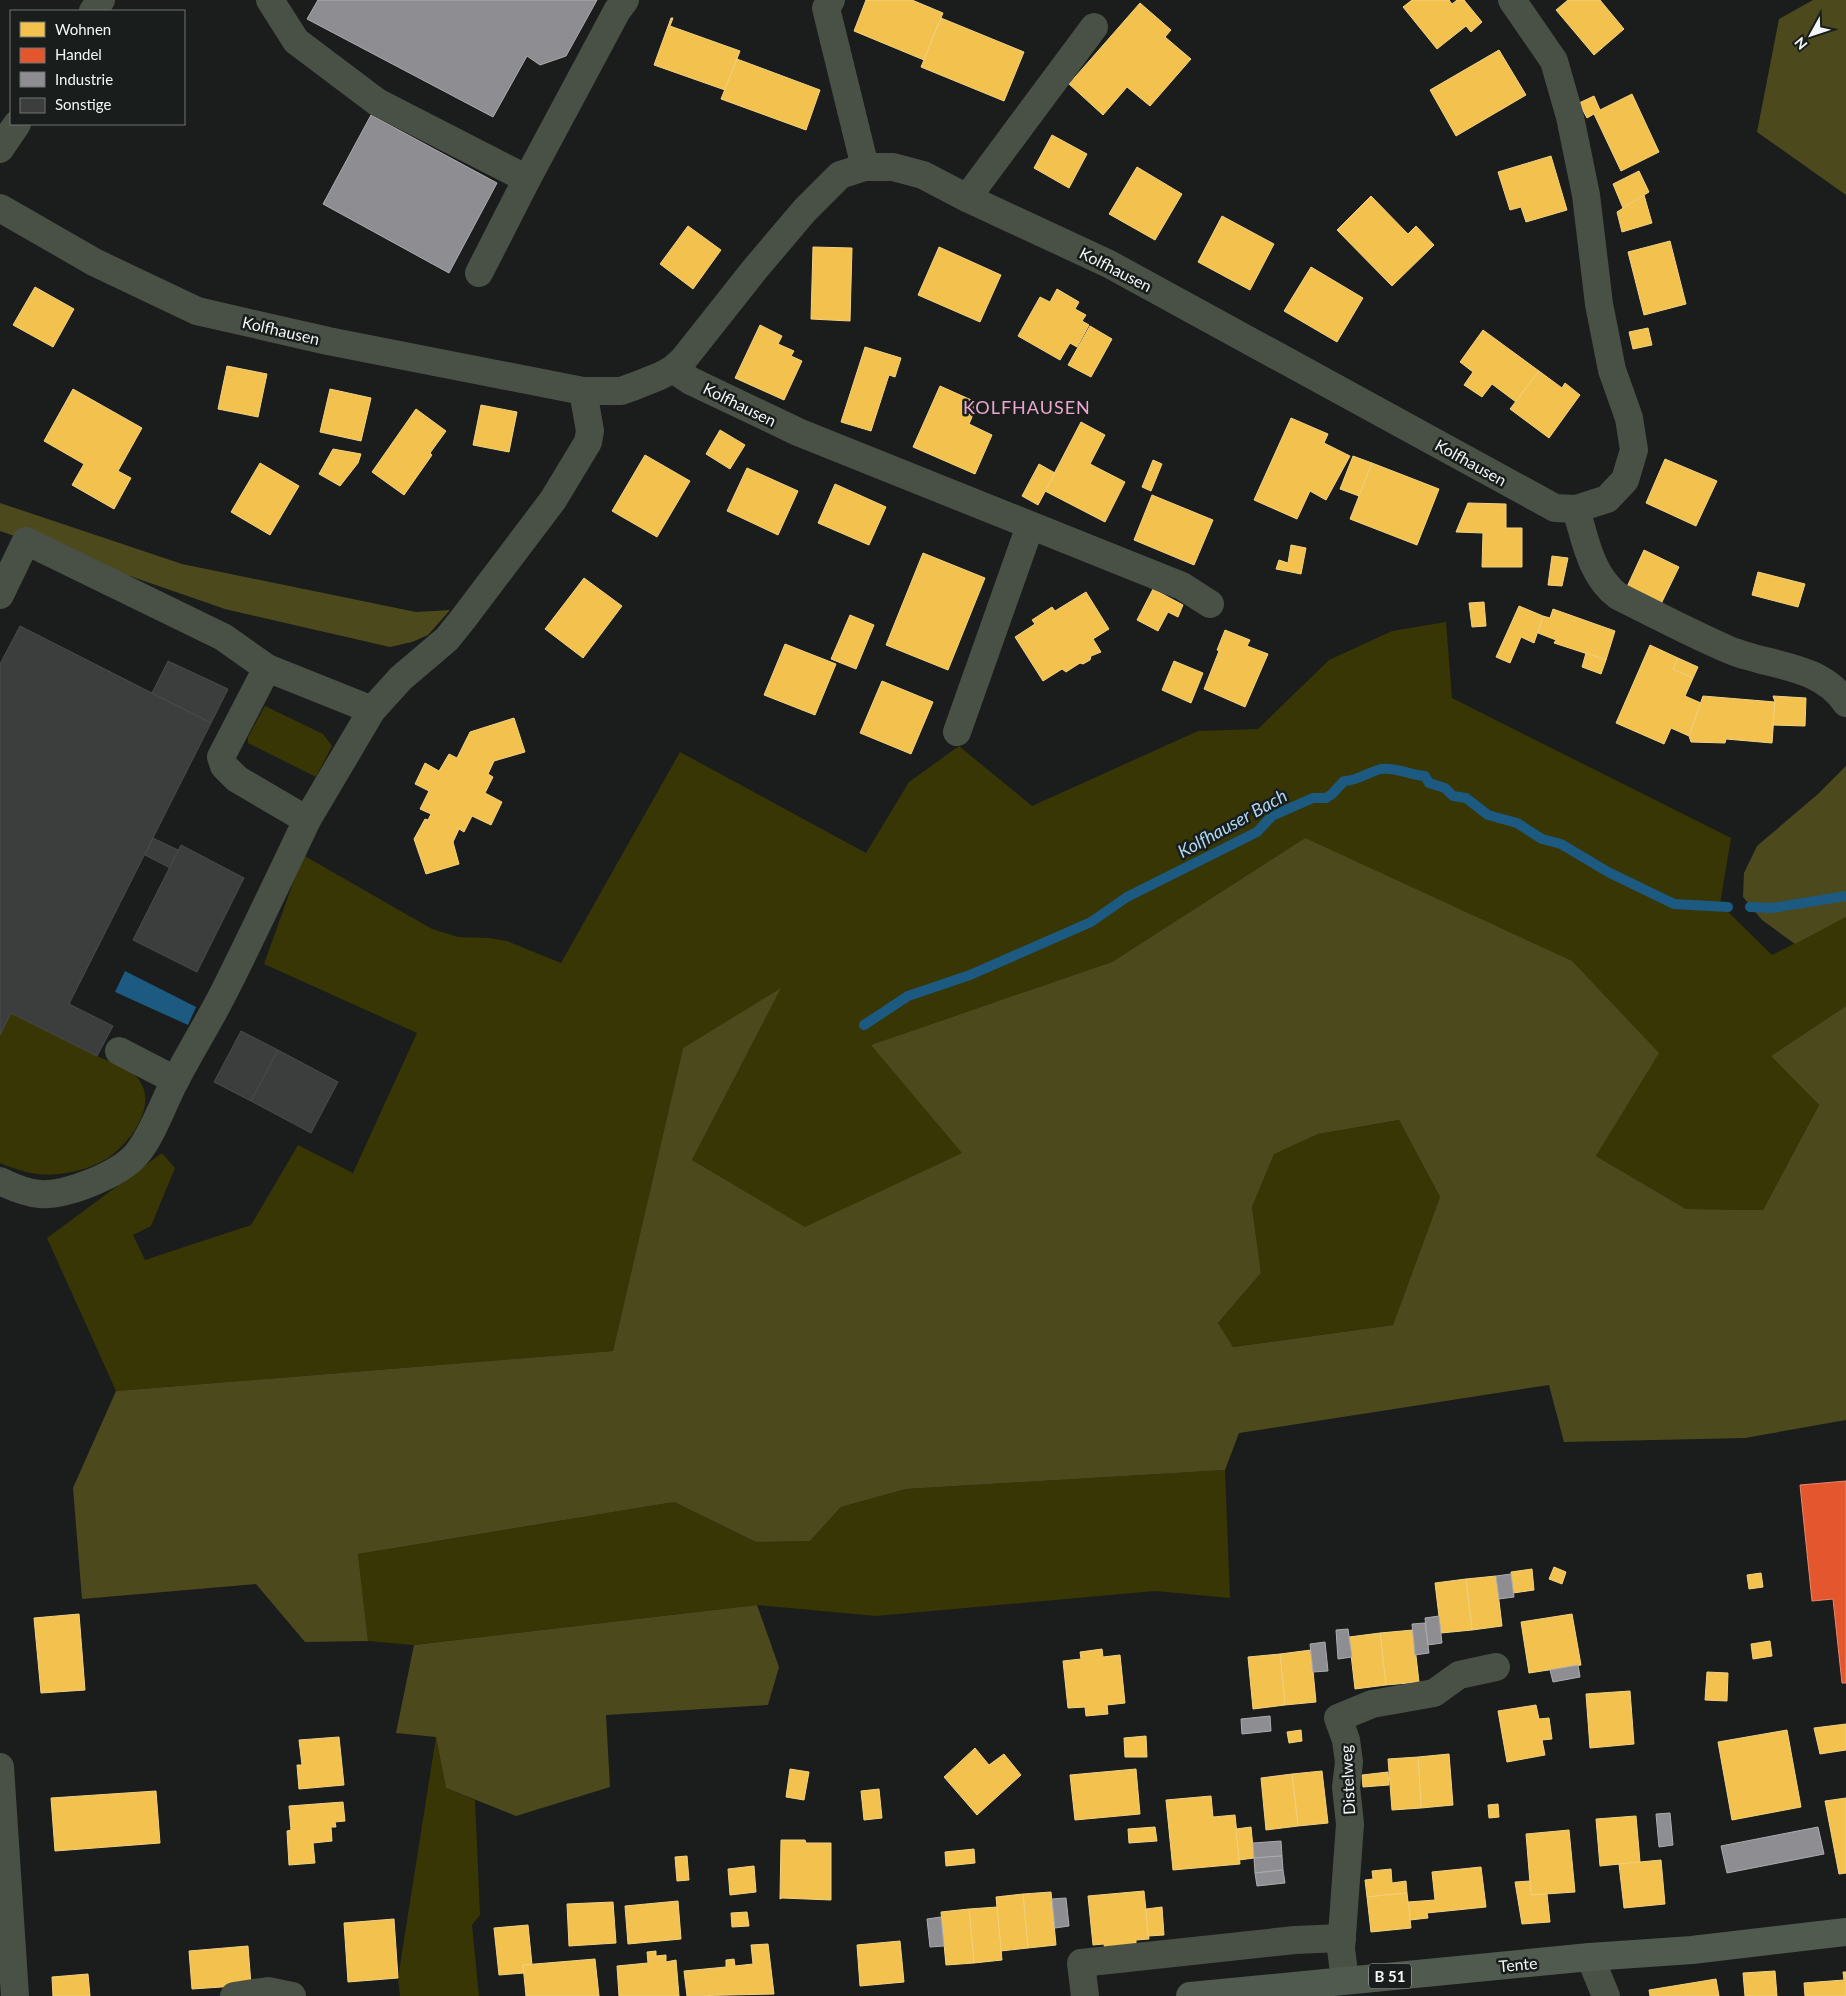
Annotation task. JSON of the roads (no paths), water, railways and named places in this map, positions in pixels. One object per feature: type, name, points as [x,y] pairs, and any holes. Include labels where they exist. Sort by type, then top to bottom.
[{"type":"main road","name":"Tente","points":[[1190,1996],[1590,1957],[1692,1950],[1846,1932]]},
{"type":"street","points":[[270,0],[296,41],[377,102],[527,179]]},
{"type":"street","points":[[479,273],[527,179],[617,11],[625,0]]},
{"type":"street","points":[[831,0],[826,8],[865,167]]},
{"type":"street","name":"Kolfhausen","points":[[0,208],[94,262],[197,311],[338,343],[583,391],[621,391],[648,382],[673,369],[692,351],[755,269],[805,210],[840,176],[865,167],[893,167],[923,175],[967,198],[1109,264],[1555,508],[1576,509],[1606,500],[1625,480],[1634,450],[1630,418],[1612,370],[1599,304],[1586,195],[1570,117],[1554,60],[1512,0]]},
{"type":"street","points":[[967,198],[1094,27]]},
{"type":"street","points":[[0,149],[16,125]]},
{"type":"street","name":"Kolfhausen","points":[[673,369],[691,381],[798,432],[1182,586],[1210,604]]},
{"type":"street","points":[[0,1181],[27,1192],[40,1194],[54,1193],[80,1186],[112,1172],[135,1155],[145,1142],[175,1080],[227,986],[307,820],[372,710],[401,678],[447,639],[553,500],[588,442],[590,431],[583,391]]},
{"type":"street","points":[[1576,509],[1588,552],[1610,590],[1618,596],[1730,650],[1800,670],[1823,680],[1837,690],[1846,703]]},
{"type":"street","points":[[957,732],[1030,526]]},
{"type":"street","points":[[0,595],[26,541],[223,637],[267,668],[372,710]]},
{"type":"street","points":[[267,668],[222,757],[224,766],[237,779],[307,820]]},
{"type":"street","points":[[119,1050],[175,1080]]},
{"type":"street","name":"Distelweg","points":[[1345,1980],[1342,1938],[1350,1824],[1346,1787],[1350,1762],[1346,1740],[1338,1718],[1372,1704],[1434,1693],[1459,1675],[1496,1667]]},
{"type":"street","points":[[0,1767],[15,1996]]},
{"type":"street","points":[[1085,1996],[1081,1963],[1295,1940],[1342,1938]]},
{"type":"street","points":[[1590,1957],[1606,1996]]},
{"type":"street","points":[[234,1996],[268,1991],[292,1996]]},
{"type":"water","points":[[125,971],[196,1007],[188,1025],[115,992]]},
{"type":"waterway","name":"Kolfhauser Bach","points":[[864,1025],[908,996],[970,975],[1091,922],[1127,897],[1257,832],[1272,816],[1313,798],[1326,798],[1344,781],[1353,780],[1381,769],[1392,769],[1425,776],[1429,783],[1445,788],[1453,796],[1466,798],[1488,815],[1517,823],[1542,839],[1561,844],[1608,872],[1674,904],[1728,907]]},
{"type":"waterway","name":"Kolfhauser Bach","points":[[1750,907],[1772,908],[1846,896]]},
{"type":"district","name":"KOLFHAUSEN","points":[[1027,407]]}]
